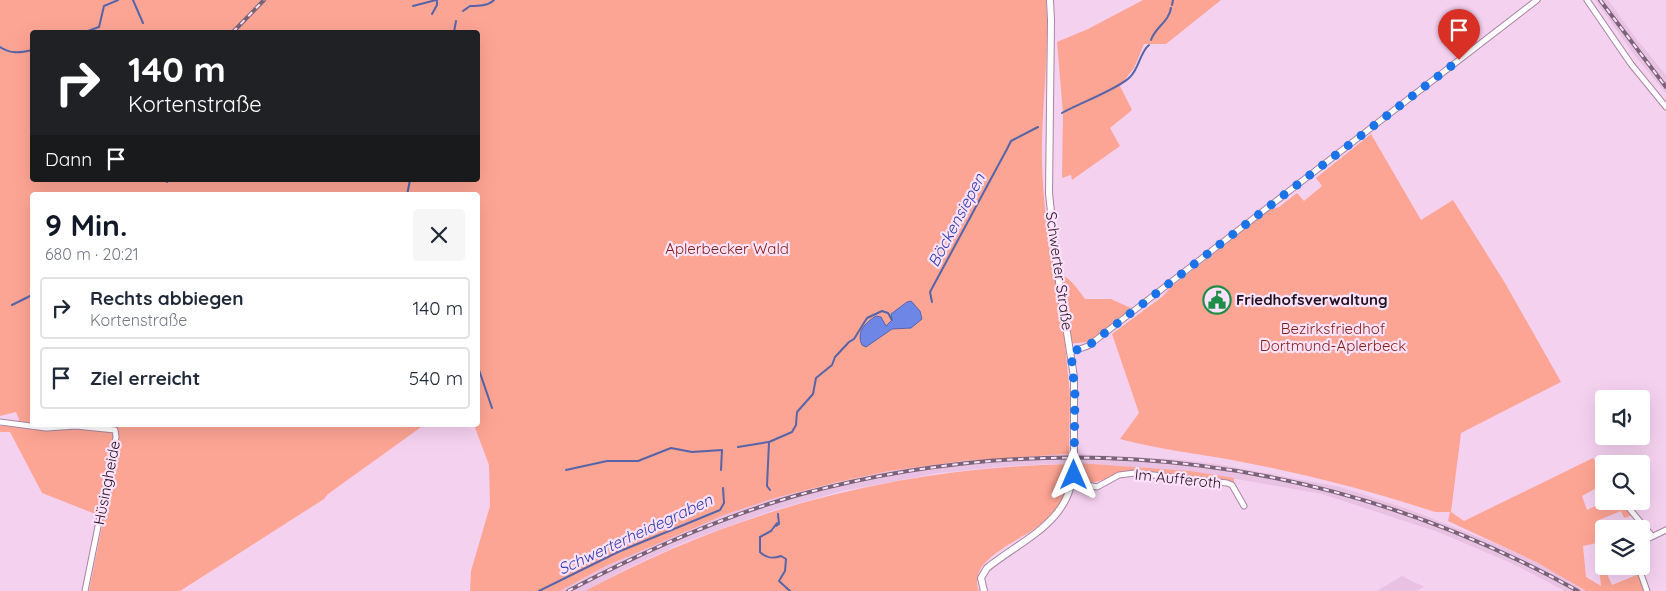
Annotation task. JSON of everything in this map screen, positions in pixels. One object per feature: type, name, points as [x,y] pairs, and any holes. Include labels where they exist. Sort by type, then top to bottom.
[{"type":"street","name":"Schwerter Straße","points":[[984,591],[982,578],[987,568],[1055,517],[1067,500],[1073,482],[1075,395],[1071,352],[1057,269],[1049,193],[1050,0]]},
{"type":"street","points":[[1071,352],[1088,346],[1537,0]]},
{"type":"street","points":[[1587,0],[1631,64],[1666,107]]},
{"type":"street","name":"Hüsingheide","points":[[0,422],[30,426]]},
{"type":"street","name":"Hüsingheide","points":[[38,427],[61,427]]},
{"type":"street","name":"Hüsingheide","points":[[85,591],[116,437],[115,430],[86,427]]},
{"type":"street","name":"Im Aufferoth","points":[[1073,482],[1097,486],[1119,475],[1135,473],[1227,483],[1232,485],[1244,506]]},
{"type":"street","points":[[1630,510],[1652,536],[1666,530]]},
{"type":"street","points":[[1641,575],[1646,591]]},
{"type":"shaded area","points":[[1595,0],[1608,0],[1666,75],[1666,93],[1636,57]]},
{"type":"shaded area","points":[[1079,454],[1173,459],[1217,464],[1340,487],[1408,509],[1496,544],[1536,562],[1586,591],[1565,591],[1511,563],[1438,532],[1322,494],[1191,471],[1079,463],[1009,466],[939,473],[842,491],[771,511],[685,542],[626,569],[585,591],[560,591],[606,566],[662,540],[724,515],[775,498],[889,471],[914,467],[987,458]]},
{"type":"shaded area","points":[[1402,576],[1424,587],[1417,591],[1377,591]]},
{"type":"green space","name":"Aplerbecker Wald","points":[[0,0],[1046,0],[1047,41],[1042,164],[1053,271],[1071,282],[1085,299],[1111,299],[1133,309],[1089,342],[1065,344],[1070,395],[1069,454],[963,461],[889,471],[775,498],[724,515],[606,566],[560,591],[470,591],[471,571],[490,506],[489,465],[475,427],[480,427],[480,192],[30,192],[30,427],[421,427],[328,494],[324,499],[180,591],[89,591],[103,521],[98,515],[42,493],[10,432],[0,432],[0,426],[18,426],[19,419],[16,412],[0,416]]},
{"type":"green space","points":[[1143,0],[1221,0],[1166,44],[1144,44],[1134,68],[1120,86],[1132,110],[1110,128],[1120,146],[1072,180],[1071,175],[1062,178],[1063,114],[1057,42],[1088,29]]},
{"type":"green space","name":"Bezirksfriedhof Dortmund-Aplerbeck","points":[[1371,134],[1421,220],[1453,200],[1505,283],[1561,382],[1461,433],[1451,512],[1464,521],[1593,458],[1595,461],[1595,489],[1582,496],[1587,510],[1595,506],[1595,510],[1628,510],[1633,515],[1624,518],[1621,511],[1595,520],[1595,543],[1583,546],[1586,577],[1601,586],[1600,575],[1607,575],[1612,585],[1639,575],[1644,591],[1586,591],[1536,562],[1448,521],[1450,512],[1435,512],[1360,489],[1283,471],[1120,439],[1139,413],[1112,334],[1163,296],[1172,286],[1270,210],[1279,207],[1297,193],[1304,201],[1322,186],[1316,178]]},
{"type":"green space","points":[[1079,463],[1191,471],[1234,478],[1234,482],[1127,471],[1097,482],[1090,482],[1084,480]]},
{"type":"green space","points":[[1069,464],[1066,492],[1058,507],[1042,524],[993,555],[985,563],[978,576],[979,591],[585,591],[643,562],[701,537],[819,498],[880,484],[942,474],[1005,467]]},
{"type":"water","name":"Böckensiepen","points":[[911,301],[920,311],[922,319],[911,328],[892,329],[866,347],[862,345],[860,340],[861,332],[868,322],[876,316],[881,317],[886,326],[892,320],[891,314]]},
{"type":"waterway","points":[[91,30],[99,27],[104,6],[118,0]]},
{"type":"waterway","points":[[133,0],[143,23]]},
{"type":"waterway","points":[[413,6],[436,0]]},
{"type":"waterway","points":[[432,14],[437,5],[437,0]]},
{"type":"waterway","points":[[463,11],[470,6],[486,5],[494,0]]},
{"type":"waterway","name":"Böckensiepen","points":[[1172,5],[1173,0]]},
{"type":"waterway","name":"Böckensiepen","points":[[1151,40],[1168,17],[1171,8]]},
{"type":"waterway","points":[[454,30],[456,21]]},
{"type":"waterway","name":"Böckensiepen","points":[[1062,113],[1125,81],[1136,70],[1149,45]]},
{"type":"waterway","points":[[0,47],[16,52],[30,50]]},
{"type":"waterway","name":"Böckensiepen","points":[[932,302],[930,292],[1011,141],[1038,127]]},
{"type":"waterway","points":[[408,192],[410,182]]},
{"type":"waterway","points":[[12,305],[30,296]]},
{"type":"waterway","name":"Böckensiepen","points":[[770,490],[767,486],[769,442],[792,432],[796,425],[797,412],[813,394],[816,378],[832,365],[835,357],[854,339],[867,318],[882,311],[888,313],[892,320]]},
{"type":"waterway","points":[[480,373],[492,408]]},
{"type":"waterway","name":"Schwerterheidegraben","points":[[738,447],[768,442]]},
{"type":"waterway","points":[[566,470],[607,461],[638,461],[671,448],[692,452],[722,450],[721,470]]},
{"type":"waterway","name":"Schwerterheidegraben","points":[[539,591],[618,552],[720,510],[724,503],[723,488]]},
{"type":"waterway","name":"Böckensiepen","points":[[776,526],[779,524],[778,514]]},
{"type":"waterway","name":"Böckensiepen","points":[[777,523],[771,531],[760,537],[760,552],[765,556],[781,556],[786,559],[785,571],[779,581],[790,591]]},
{"type":"railway","points":[[235,30],[264,0]]},
{"type":"railway","points":[[1600,0],[1666,87]]},
{"type":"railway","points":[[568,591],[681,537],[739,514],[798,495],[899,473],[999,460],[1099,458],[1198,465],[1296,482],[1392,509],[1486,545],[1578,591]]},
{"type":"place","name":"Friedhofsverwaltung","points":[[1217,300]]},
{"type":"route","points":[[1074,475],[1075,395],[1071,352],[1088,346],[1459,60]]}]
